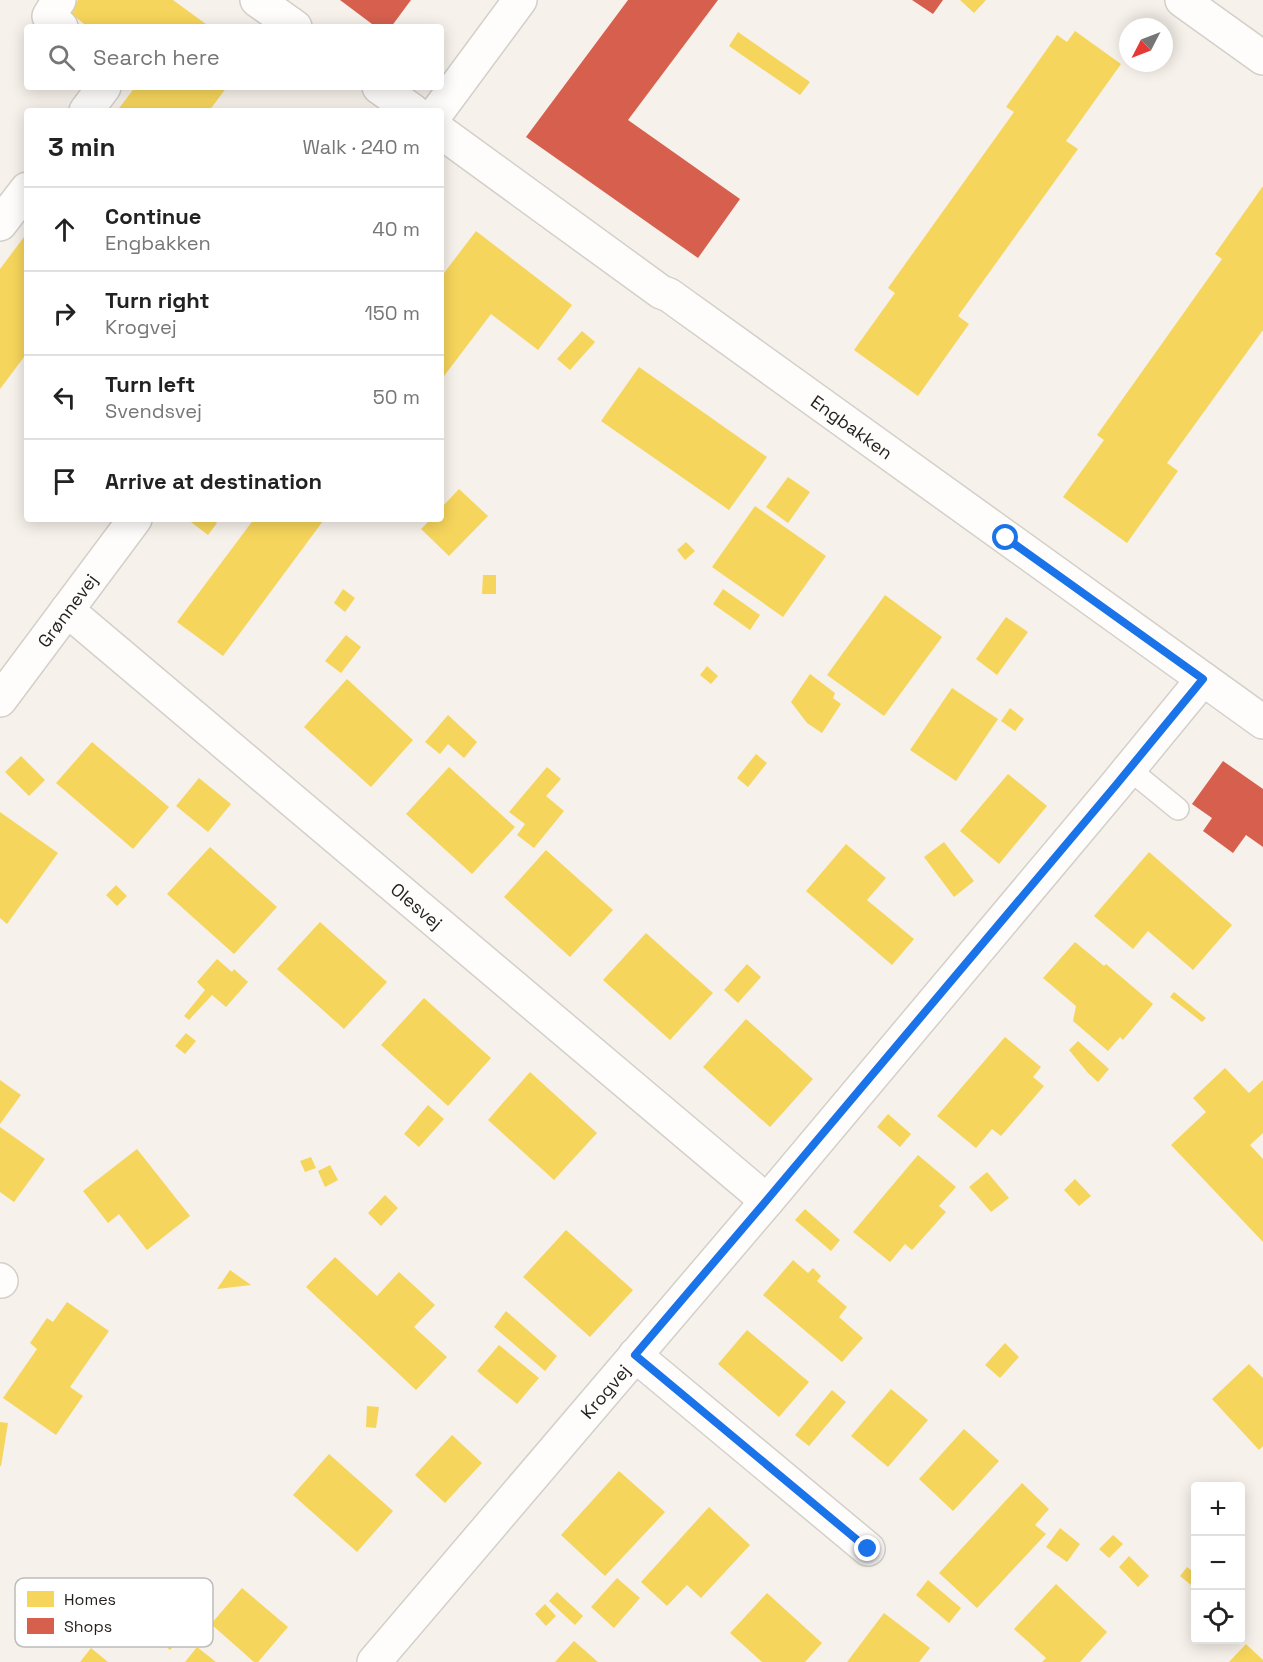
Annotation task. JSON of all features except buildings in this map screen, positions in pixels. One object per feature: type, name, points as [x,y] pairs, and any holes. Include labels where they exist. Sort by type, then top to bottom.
[{"type":"street","points":[[57,24],[48,16],[59,0]]},
{"type":"street","points":[[257,0],[291,24]]},
{"type":"street","points":[[440,108],[520,0]]},
{"type":"street","points":[[1182,0],[1263,58]]},
{"type":"street","points":[[88,108],[102,90]]},
{"type":"street","points":[[383,90],[409,108]]},
{"type":"street","name":"Engbakken","points":[[444,134],[1263,722]]},
{"type":"street","points":[[0,224],[24,193]]},
{"type":"street","name":"Grønnevej","points":[[0,700],[133,522]]},
{"type":"street","name":"Olesvej","points":[[67,610],[766,1201]]},
{"type":"street","name":"Krogvej","points":[[374,1662],[766,1201],[1203,679]]},
{"type":"street","points":[[635,1355],[868,1549]]},
{"type":"lane","points":[[1129,769],[1178,809]]},
{"type":"route","points":[[868,1549],[635,1355],[1203,679],[1006,538]]}]
